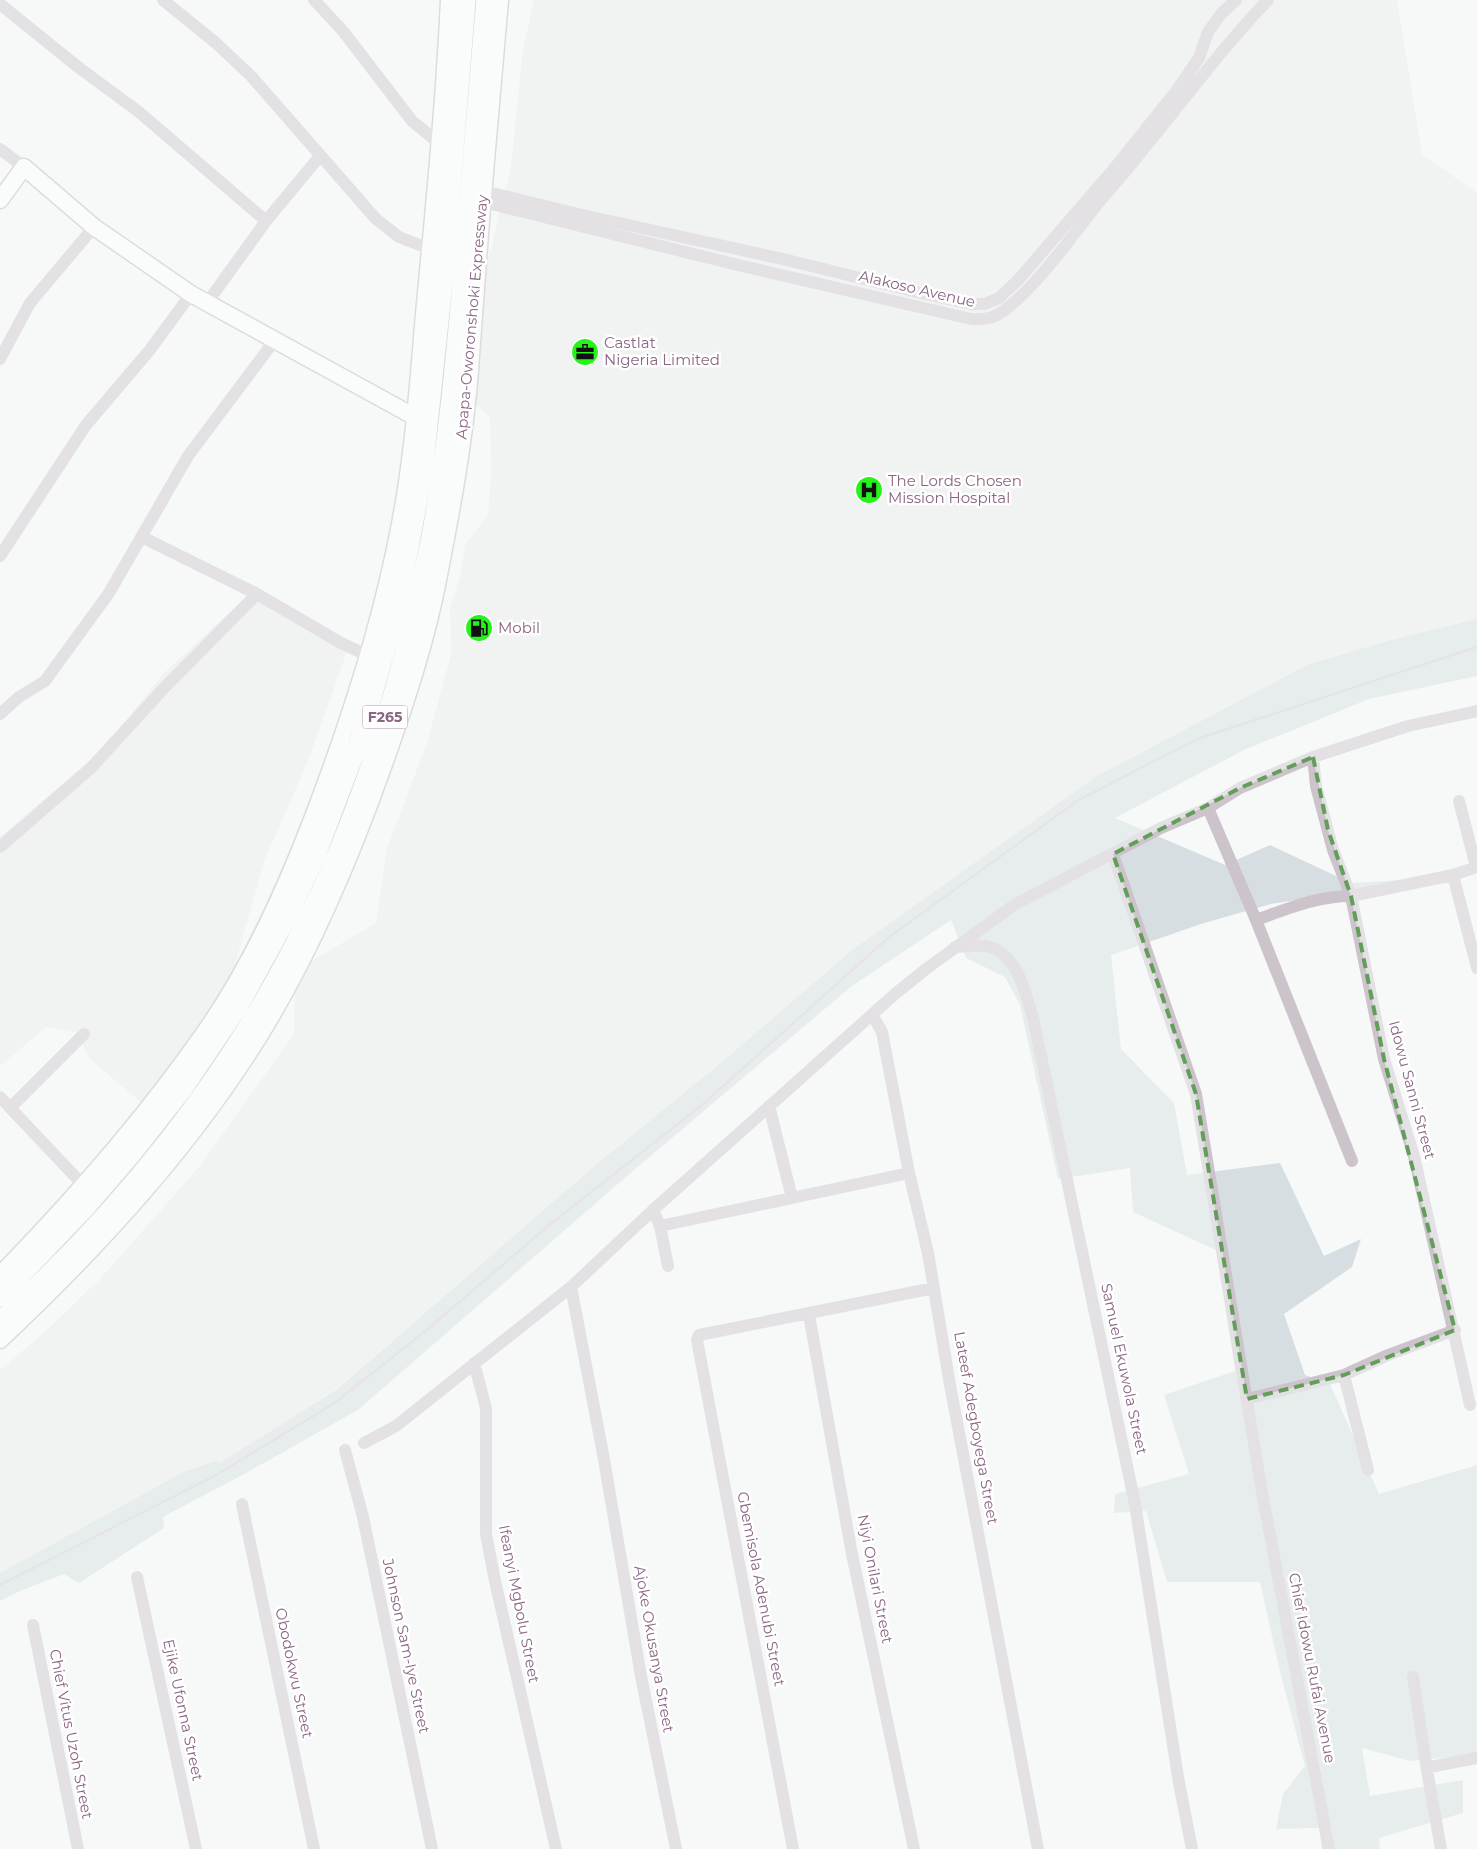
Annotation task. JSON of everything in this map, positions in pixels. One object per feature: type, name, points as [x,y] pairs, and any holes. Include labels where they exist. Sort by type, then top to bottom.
[{"type":"highway","name":"F265","points":[[0,1297],[85,1208],[134,1151],[182,1090],[238,1007],[288,916],[316,855],[360,739],[381,640],[414,529],[429,435],[460,90],[466,0]]},
{"type":"highway","name":"Apapa-Oworonshoki Expressway","points":[[0,1321],[58,1266],[100,1220],[154,1157],[197,1102],[241,1039],[340,862],[355,807],[404,655],[417,603],[462,370],[486,0]]},
{"type":"main road","points":[[0,1275],[84,1186],[164,1089],[207,1029],[274,912],[333,767],[369,656],[381,640],[400,525],[415,416],[439,143],[449,0]]},
{"type":"main road","name":"Apapa-Oworonshoki Expressway","points":[[462,370],[483,196],[500,0]]},
{"type":"main road","points":[[0,200],[24,167],[94,227],[191,294],[415,416]]},
{"type":"main road","name":"Apapa-Oworonshoki Expressway","points":[[0,1340],[53,1290],[103,1238],[174,1156],[202,1119],[277,1006],[308,948],[340,862]]},
{"type":"street","points":[[163,0],[216,43],[251,76],[385,227],[404,240],[430,249]]},
{"type":"street","points":[[314,0],[343,31],[412,122],[439,143]]},
{"type":"street","name":"Alakoso Avenue","points":[[483,196],[578,214],[787,260],[971,304],[985,304],[1003,295],[1018,280],[1119,162],[1193,69],[1208,32],[1219,17],[1236,0]]},
{"type":"street","name":"Alakoso Avenue","points":[[483,196],[738,265],[971,319],[989,319],[1005,310],[1061,250],[1237,32],[1268,0]]},
{"type":"street","points":[[0,4],[78,67],[138,112],[266,221]]},
{"type":"street","points":[[1219,17],[1237,32]]},
{"type":"street","points":[[0,149],[24,167]]},
{"type":"street","points":[[207,303],[266,221],[320,156]]},
{"type":"street","points":[[0,358],[30,304],[94,227]]},
{"type":"street","points":[[0,556],[86,425],[149,351],[191,294]]},
{"type":"street","points":[[0,714],[19,698],[46,681],[110,593],[188,456],[275,340]]},
{"type":"street","points":[[142,537],[257,594],[341,644],[369,656]]},
{"type":"street","points":[[0,847],[91,768],[166,686],[257,594]]},
{"type":"street","points":[[364,1443],[396,1426],[571,1287],[653,1210],[926,968],[1014,906],[1161,828],[1208,808],[1254,782],[1313,757],[1408,726],[1477,711]]},
{"type":"street","name":"Idowu Sanni Street","points":[[1313,757],[1316,786],[1328,830],[1351,896],[1384,1059],[1414,1156],[1455,1330],[1470,1405]]},
{"type":"street","points":[[1256,920],[1305,903],[1336,896],[1351,896],[1453,875],[1477,867],[1459,801]]},
{"type":"street","points":[[1208,808],[1256,920],[1352,1161]]},
{"type":"street","name":"Chief Idowu Rufai Avenue","points":[[1113,854],[1196,1094],[1262,1492],[1329,1849]]},
{"type":"street","points":[[1453,875],[1477,968]]},
{"type":"street","name":"Samuel Ekuwola Street","points":[[955,947],[990,947],[1000,952],[1016,972],[1033,1018],[1135,1504],[1179,1783],[1192,1849]]},
{"type":"street","name":"Lateef Adegboyega Street","points":[[873,1016],[882,1032],[909,1173],[934,1288],[950,1385],[1038,1849]]},
{"type":"street","points":[[84,1034],[3,1101],[84,1186]]},
{"type":"street","points":[[769,1106],[792,1198]]},
{"type":"street","points":[[660,1226],[909,1173]]},
{"type":"street","points":[[653,1210],[660,1226],[668,1266]]},
{"type":"street","name":"Ajoke Okusanya Street","points":[[571,1287],[603,1454],[641,1676],[676,1849]]},
{"type":"street","points":[[809,1314],[934,1288]]},
{"type":"street","name":"Gbemisola Adenubi Street","points":[[793,1849],[697,1340],[699,1335],[809,1314]]},
{"type":"street","name":"Niyi Onilari Street","points":[[809,1314],[852,1554],[914,1849]]},
{"type":"street","points":[[1247,1399],[1344,1375],[1388,1355],[1455,1330]]},
{"type":"street","name":"Ifeanyi Mgbolu Street","points":[[474,1363],[483,1388],[486,1408],[486,1534],[556,1849]]},
{"type":"street","points":[[1344,1375],[1368,1470]]},
{"type":"street","name":"Johnson Sam-Iye Street","points":[[345,1450],[365,1527],[432,1849]]},
{"type":"street","name":"Obodokwu Street","points":[[242,1504],[314,1849]]},
{"type":"street","name":"Ejike Ufonna Street","points":[[137,1577],[196,1849]]},
{"type":"street","name":"Chief Vitus Uzoh Street","points":[[33,1625],[78,1849]]},
{"type":"street","points":[[1413,1677],[1426,1771],[1441,1849]]},
{"type":"street","points":[[1426,1771],[1430,1767],[1477,1758]]},
{"type":"highlighted area","points":[[1313,757],[1328,830],[1351,896],[1384,1059],[1455,1330],[1344,1375],[1247,1399],[1196,1094],[1113,854],[1240,788]]},
{"type":"shaded area","points":[[534,0],[1397,0],[1422,154],[1477,193],[1477,619],[1391,640],[1309,664],[1095,777],[852,950],[729,1056],[592,1168],[336,1389],[220,1464],[215,1461],[183,1472],[0,1573],[0,1370],[46,1331],[100,1279],[200,1166],[294,1034],[295,971],[376,923],[387,848],[427,743],[451,655],[450,606],[460,577],[465,545],[488,515],[491,477],[490,417],[466,397],[483,281],[511,167],[523,50]]},
{"type":"shaded area","points":[[248,595],[350,643],[308,761],[265,859],[229,986],[143,1104],[90,1059],[77,1033],[46,1027],[0,1066],[0,837],[105,747],[162,675]]},
{"type":"shaded area","points":[[1477,619],[1477,676],[1369,699],[1244,750],[1115,818],[1225,865],[1270,845],[1351,883],[1437,878],[1271,904],[1204,923],[1111,955],[1121,1049],[1174,1103],[1187,1175],[1280,1163],[1324,1256],[1361,1239],[1352,1267],[1284,1314],[1305,1375],[1330,1384],[1379,1494],[1477,1465],[1477,1764],[1462,1756],[1410,1761],[1362,1748],[1370,1796],[1463,1780],[1463,1813],[1379,1838],[1380,1849],[1322,1849],[1319,1828],[1276,1829],[1283,1794],[1305,1766],[1280,1672],[1260,1582],[1167,1582],[1146,1511],[1114,1513],[1115,1494],[1189,1474],[1164,1395],[1235,1371],[1218,1251],[1133,1212],[1130,1168],[1058,1179],[1020,1005],[1005,977],[966,958],[951,920],[852,986],[634,1170],[358,1410],[163,1517],[164,1528],[79,1583],[64,1574],[22,1590],[0,1601],[0,1573],[183,1472],[215,1461],[220,1463],[337,1389],[592,1168],[729,1056],[852,950],[1095,777],[1309,664],[1391,640]]},
{"type":"waterway","points":[[0,1585],[218,1474],[333,1404],[423,1333],[548,1226],[702,1105],[889,937],[1077,801],[1197,739],[1477,647]]},
{"type":"place","name":"Castlat Nigeria Limited","points":[[585,352]]},
{"type":"place","name":"The Lords Chosen Mission Hospital","points":[[869,490]]},
{"type":"place","name":"Mobil","points":[[479,628]]}]
